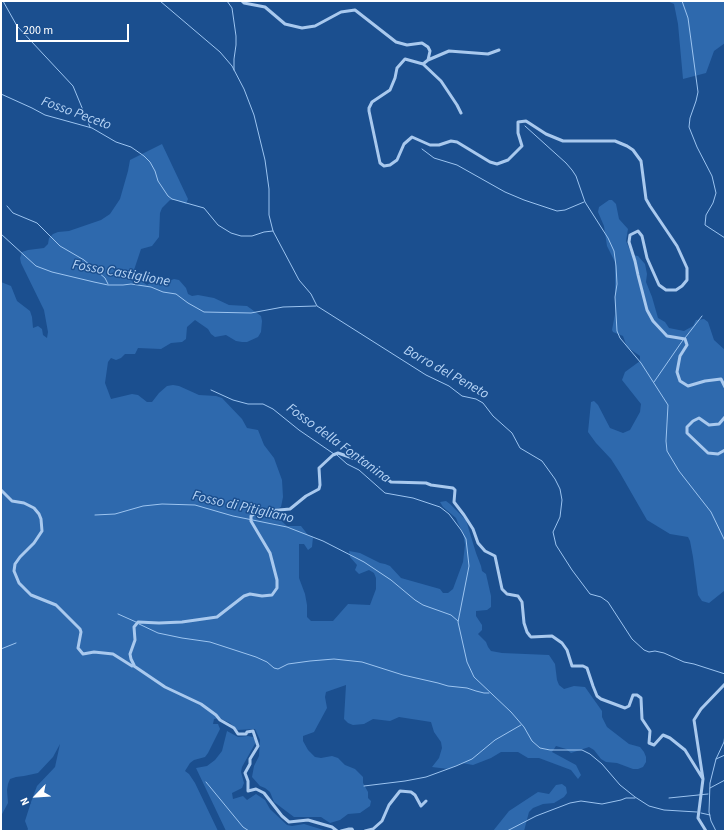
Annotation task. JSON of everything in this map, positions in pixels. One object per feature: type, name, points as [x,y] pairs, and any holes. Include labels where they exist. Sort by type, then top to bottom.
[{"type":"street","points":[[242,1],[244,3],[265,7],[285,24],[302,28],[315,26],[341,12],[355,10],[396,42],[407,45],[422,43],[428,47],[430,51],[428,60]]},
{"type":"street","points":[[423,64],[428,60],[449,51],[488,54],[499,50]]},
{"type":"street","points":[[461,113],[457,104],[441,81],[423,64],[405,59],[397,68],[396,78],[390,90],[372,102],[369,108],[380,163],[384,166],[397,160],[404,144],[412,138],[430,145],[440,145],[451,141],[457,142],[490,162],[497,164],[508,160],[522,146],[518,133],[518,122],[526,121],[546,134],[563,141],[615,141],[632,150],[641,161],[646,199],[677,246],[687,268],[686,280],[682,286],[676,290],[666,290],[659,285],[647,258],[642,236],[638,231],[630,235],[628,242],[635,261],[647,310],[653,321],[668,336],[685,339],[687,345],[680,356],[677,372],[680,382],[688,386],[705,381],[721,379],[725,387]]},
{"type":"street","points":[[725,417],[719,424],[710,425],[700,418],[693,421],[687,427],[687,433],[708,453],[718,454],[725,450]]},
{"type":"street","points":[[134,666],[130,654],[135,640],[134,627],[138,622],[182,622],[217,617],[244,596],[250,594],[262,596],[272,595],[277,588],[277,580],[270,553],[251,521],[251,516],[257,512],[290,509],[306,496],[319,489],[319,468],[333,455],[338,453],[364,462],[391,482],[421,482],[435,486],[453,488],[454,502],[473,529],[478,543],[485,551],[495,556],[502,588],[507,594],[518,596],[522,602],[524,623],[530,636],[552,636],[562,643],[567,650],[572,666],[583,666],[586,668],[593,686],[601,699],[625,708],[629,706],[633,696],[636,695],[641,698],[642,719],[650,731],[649,743],[654,745],[663,734],[670,738],[685,750],[703,779]]},
{"type":"street","points":[[1,490],[12,501],[24,503],[34,508],[41,519],[42,531],[34,543],[15,564],[14,571],[19,583],[31,595],[56,605],[80,629],[81,632],[78,648],[83,654],[94,652],[113,654],[165,687],[201,704],[216,715],[220,720],[234,728],[238,734],[246,734],[247,732],[253,731],[258,746],[250,759],[250,764],[245,773],[248,780],[248,791],[256,789],[264,793],[282,816],[289,822],[308,820],[332,827],[337,831]]},
{"type":"street","points":[[706,831],[698,818],[703,779],[694,720],[701,709],[725,684]]},
{"type":"street","points":[[365,831],[372,829],[382,821],[389,805],[400,791],[411,792],[415,795],[421,806],[426,801]]},
{"type":"street","points":[[341,831],[352,829],[353,831]]},
{"type":"shaded area","points":[[667,1],[725,1],[725,43],[714,51],[706,73],[683,79],[678,24],[674,4]]},
{"type":"shaded area","points":[[162,144],[188,199],[186,204],[176,200],[170,200],[162,208],[160,213],[159,237],[152,246],[141,249],[134,270],[134,276],[147,285],[150,283],[161,284],[174,279],[179,280],[186,288],[188,294],[192,296],[198,295],[214,298],[229,305],[247,306],[261,316],[261,332],[258,337],[247,342],[236,341],[226,335],[215,337],[208,329],[195,320],[187,327],[186,339],[182,342],[171,343],[161,349],[138,348],[135,354],[125,354],[116,360],[111,358],[108,362],[105,383],[111,399],[132,394],[138,395],[147,402],[152,402],[167,386],[179,386],[199,395],[216,396],[222,398],[242,419],[247,428],[258,430],[264,445],[274,458],[282,480],[283,497],[281,507],[275,510],[275,515],[287,526],[301,526],[308,535],[313,537],[312,547],[308,550],[304,544],[299,544],[299,578],[305,594],[307,617],[311,621],[333,621],[348,604],[370,605],[376,589],[376,578],[374,573],[369,570],[359,574],[355,570],[357,565],[350,557],[349,551],[360,553],[380,563],[390,566],[401,578],[440,589],[443,593],[448,593],[453,589],[463,562],[465,545],[463,533],[456,518],[443,507],[440,502],[446,501],[466,520],[482,571],[486,574],[491,596],[491,607],[487,610],[476,611],[476,616],[482,625],[482,630],[478,634],[486,642],[491,651],[502,653],[549,655],[555,664],[559,685],[564,689],[574,686],[585,687],[602,711],[602,717],[607,727],[629,744],[640,747],[644,752],[646,762],[643,767],[633,769],[617,763],[606,762],[589,747],[571,753],[566,749],[556,746],[552,752],[576,765],[581,775],[578,779],[571,770],[539,758],[528,758],[518,752],[501,752],[491,758],[473,765],[462,763],[448,769],[432,767],[439,758],[442,748],[441,742],[434,732],[431,722],[399,717],[390,721],[373,719],[364,724],[353,725],[348,723],[344,719],[346,685],[326,692],[325,697],[327,708],[314,732],[303,736],[303,741],[308,750],[315,757],[321,758],[332,756],[338,758],[345,765],[355,769],[363,777],[363,783],[368,792],[368,798],[371,801],[370,806],[360,813],[348,814],[340,820],[330,823],[321,817],[294,817],[274,802],[270,792],[260,786],[252,777],[254,766],[259,756],[260,740],[255,729],[237,730],[230,723],[219,718],[214,719],[213,724],[218,724],[220,729],[208,753],[205,757],[194,760],[190,763],[185,771],[195,783],[218,831],[27,831],[28,829],[25,821],[37,786],[55,767],[60,744],[53,757],[38,773],[10,779],[7,790],[8,803],[1,816],[1,282],[11,286],[17,301],[30,311],[33,328],[38,326],[42,329],[43,335],[47,338],[48,332],[44,310],[21,263],[20,258],[22,252],[44,248],[48,244],[49,238],[53,234],[69,231],[101,220],[110,214],[120,199],[130,160]]},
{"type":"shaded area","points":[[609,200],[612,200],[616,204],[619,219],[628,229],[626,241],[632,255],[638,256],[645,264],[647,274],[646,282],[658,318],[665,322],[669,328],[684,331],[693,326],[696,320],[704,319],[708,322],[714,340],[725,350],[725,586],[724,591],[709,603],[702,601],[698,595],[693,557],[688,537],[670,534],[647,520],[611,459],[588,432],[591,402],[594,401],[598,405],[610,428],[623,433],[630,430],[640,412],[641,404],[622,380],[625,372],[640,361],[640,356],[627,347],[623,336],[613,332],[612,330],[615,314],[615,262],[607,246],[604,226],[598,212],[599,207]]},
{"type":"shaded area","points":[[227,731],[238,737],[253,737],[256,742],[242,767],[241,772],[244,783],[242,788],[232,793],[233,799],[243,796],[247,800],[256,794],[265,800],[270,809],[287,825],[292,826],[304,824],[327,831],[226,831],[196,768],[207,766],[215,760],[222,751]]},
{"type":"shaded area","points":[[562,784],[566,787],[567,793],[564,797],[554,803],[543,804],[533,808],[529,812],[524,831],[493,831],[509,811],[538,792],[549,794],[556,785]]},
{"type":"waterway","points":[[3,1],[17,26],[73,86],[90,127]]},
{"type":"waterway","name":"Borro del Peneto","points":[[160,1],[220,52],[232,66],[244,89],[254,115],[265,160],[269,189],[269,215],[273,231],[299,280],[311,294],[317,306],[426,375],[449,386],[462,396],[476,399],[483,403],[493,416],[512,433],[520,448],[542,461],[555,479],[560,489],[562,500],[560,517],[553,532],[556,545],[590,594],[601,597],[608,602],[632,639],[644,650],[649,652],[655,651],[664,653],[684,662],[725,674]]},
{"type":"waterway","name":"Borro del Peneto","points":[[227,1],[232,8],[236,36],[234,70]]},
{"type":"waterway","points":[[682,1],[688,18],[698,92],[690,118],[689,127],[697,147],[712,176],[716,193],[713,203],[706,215],[705,225],[725,238]]},
{"type":"waterway","name":"Fosso Peceto","points":[[1,94],[45,115],[92,128],[116,142],[131,147],[150,162],[158,181],[168,196],[172,199],[204,208],[218,225],[231,233],[241,236],[252,236],[273,231]]},
{"type":"waterway","points":[[525,126],[572,170],[576,176],[585,202],[608,238],[614,251],[616,266],[617,284],[615,297],[617,331],[620,338],[641,363],[668,405],[666,441],[667,451],[679,471],[711,512],[725,541]]},
{"type":"waterway","points":[[422,149],[434,158],[457,165],[505,192],[557,211],[565,210],[584,202]]},
{"type":"waterway","points":[[7,206],[13,213],[37,223],[60,246],[84,260],[105,278],[108,284]]},
{"type":"waterway","name":"Fosso Castiglione","points":[[1,234],[36,266],[52,272],[108,285],[131,284],[151,287],[163,292],[176,294],[204,312],[251,313],[283,307],[316,306]]},
{"type":"waterway","points":[[685,338],[702,316]]},
{"type":"waterway","points":[[654,382],[683,340]]},
{"type":"waterway","name":"Fosso della Fontanina","points":[[211,390],[233,400],[248,404],[263,404],[273,409],[299,430],[334,454]]},
{"type":"waterway","name":"Fosso della Fontanina","points":[[337,455],[347,464],[359,470],[385,493],[413,498],[440,507],[449,514],[461,530],[466,539],[469,566],[458,622],[467,662],[474,677],[511,712],[524,727],[532,741],[540,748],[550,750],[582,750],[590,754],[602,764],[620,785],[649,806],[664,810],[697,812]]},
{"type":"waterway","name":"Fosso di Pitigliano","points":[[95,515],[115,514],[143,506],[162,504],[195,505],[233,516],[287,527],[323,541],[364,562],[391,580],[415,600],[423,605],[451,615],[458,621]]},
{"type":"waterway","points":[[118,614],[136,622]]},
{"type":"waterway","points":[[139,624],[158,633],[210,642],[256,657],[278,669],[288,664],[310,661],[334,659],[362,662],[403,675],[448,686],[467,688],[489,693]]},
{"type":"waterway","points":[[1,649],[16,643]]},
{"type":"waterway","points":[[364,786],[426,777],[456,766],[472,759],[495,740],[521,725]]},
{"type":"waterway","points":[[716,831],[711,821],[709,812],[710,783],[716,759],[724,742],[725,734]]},
{"type":"waterway","points":[[716,759],[725,755]]},
{"type":"waterway","points":[[710,788],[725,780]]},
{"type":"waterway","points":[[206,782],[243,827],[249,831]]},
{"type":"waterway","points":[[669,798],[708,794]]},
{"type":"waterway","points":[[507,831],[536,816],[570,803],[581,801],[602,804],[626,798],[635,798]]},
{"type":"waterway","name":"Fosso della Fontanina","points":[[701,813],[710,815]]}]
